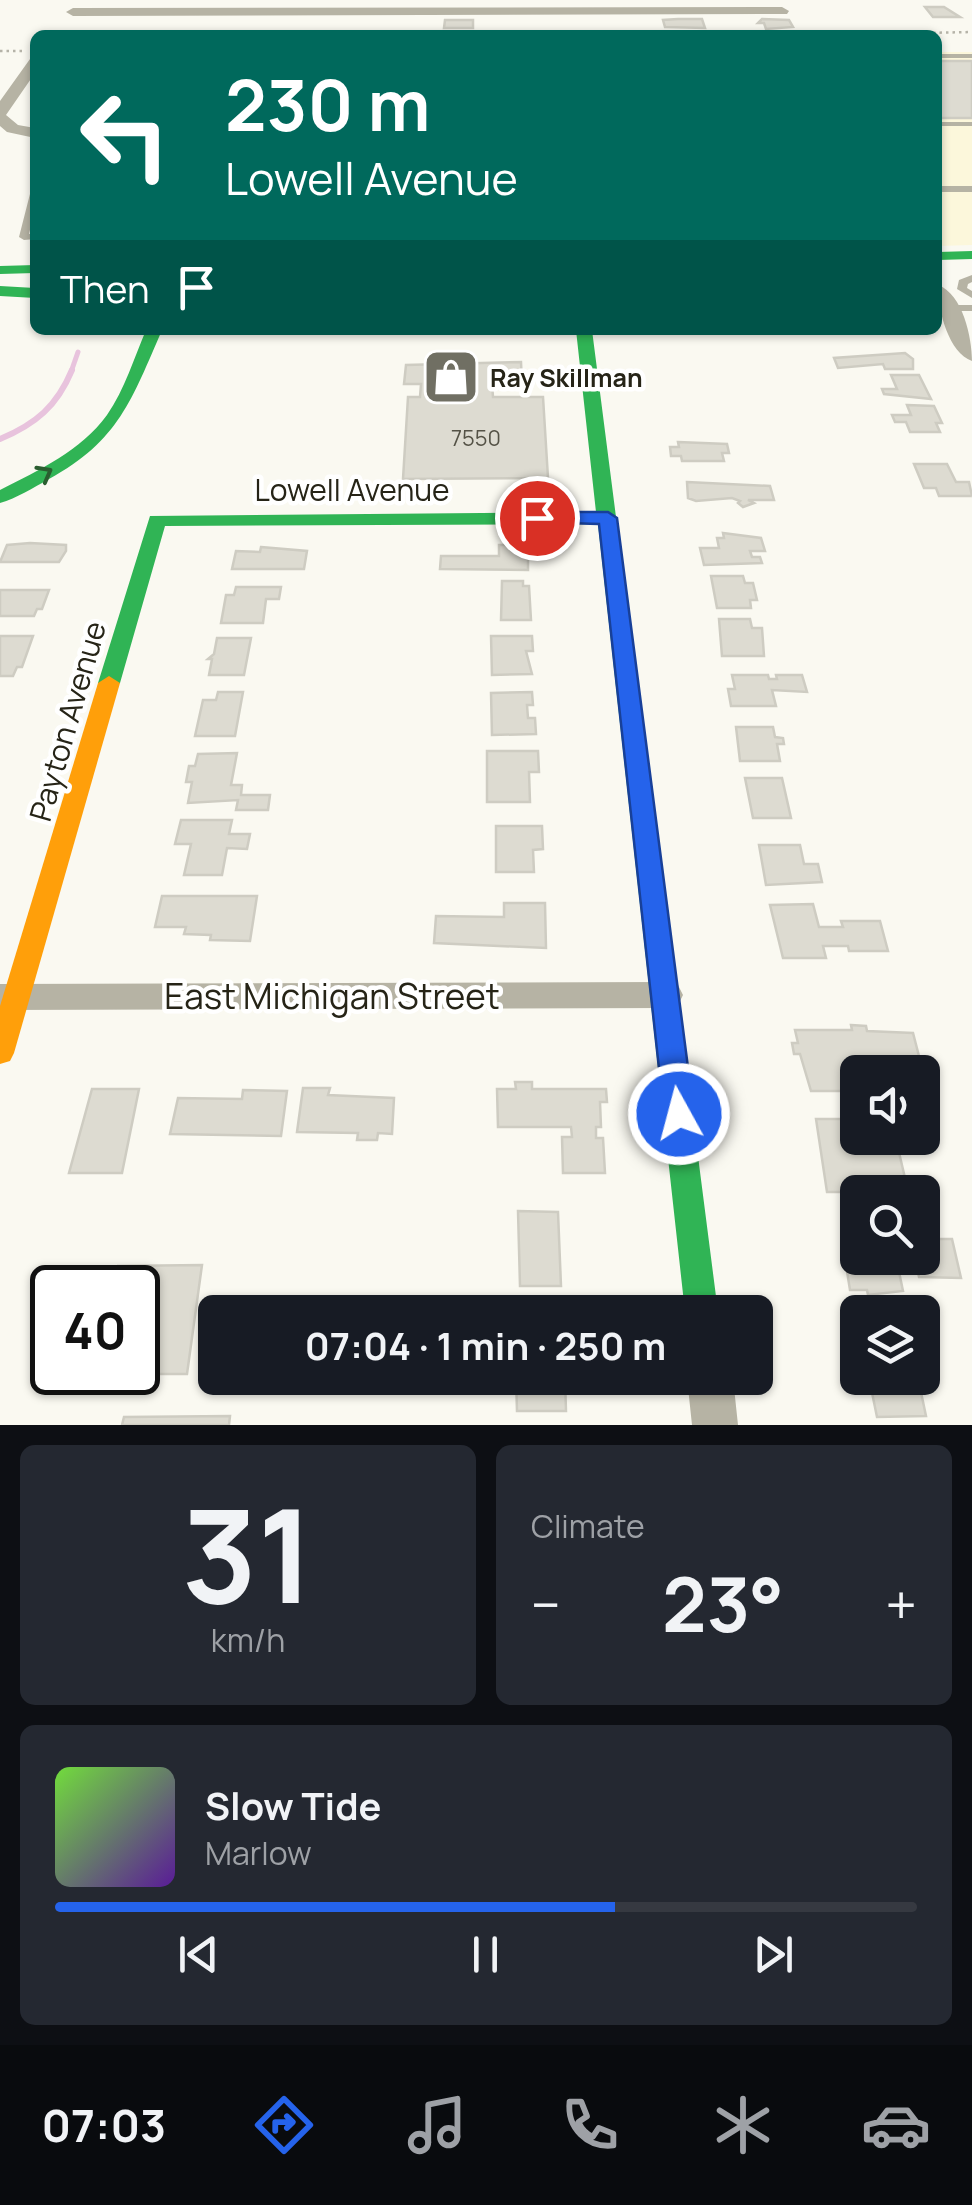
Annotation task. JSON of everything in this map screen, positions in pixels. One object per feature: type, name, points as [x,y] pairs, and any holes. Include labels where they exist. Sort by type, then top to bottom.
[{"type":"main road","points":[[942,256],[972,256]]},
{"type":"main road","points":[[0,270],[30,269]]},
{"type":"main road","points":[[0,290],[30,290]]},
{"type":"main road","points":[[129,381],[136,335]]},
{"type":"main road","points":[[0,497],[59,466],[98,436],[117,413],[152,335]]},
{"type":"main road","points":[[585,335],[700,1295]]},
{"type":"main road","name":"Lowell Avenue","points":[[157,520],[608,518]]},
{"type":"main road","name":"Payton Avenue","points":[[0,1053],[8,997],[157,520]]},
{"type":"street","points":[[73,12],[387,5],[652,5],[782,10]]},
{"type":"street","points":[[30,70],[0,115],[10,127],[30,132]]},
{"type":"street","points":[[942,300],[972,355]]},
{"type":"street","name":"East Michigan Street","points":[[8,997],[665,995]]},
{"type":"street","points":[[712,1395],[716,1425]]},
{"type":"lane","points":[[942,56],[972,56]]},
{"type":"lane","points":[[942,124],[972,124]]},
{"type":"lane","points":[[942,189],[972,189]]},
{"type":"lane","points":[[30,211],[24,237],[30,236]]},
{"type":"lane","points":[[972,278],[963,282],[962,288],[972,295]]},
{"type":"lane","points":[[942,300],[972,308]]},
{"type":"path","points":[[942,33],[972,32]]},
{"type":"shaded area","points":[[942,52],[972,52],[972,245],[942,246]]},
{"type":"building","points":[[925,7],[944,7],[960,17],[933,17]]},
{"type":"building","points":[[702,19],[705,28],[665,27],[663,20]]},
{"type":"building","points":[[762,19],[789,20],[793,27],[766,29],[764,23],[758,23]]},
{"type":"building","points":[[445,20],[473,20],[473,28],[444,28]]},
{"type":"building","points":[[942,61],[972,61],[972,118],[942,118]]},
{"type":"building","points":[[905,353],[913,359],[913,369],[885,369],[883,364],[838,368],[834,358]]},
{"type":"building","points":[[521,362],[522,384],[492,384],[493,397],[543,397],[548,478],[403,479],[408,397],[420,397],[421,384],[404,384],[406,365]]},
{"type":"building","points":[[891,375],[919,375],[931,399],[884,394],[882,389],[897,389]]},
{"type":"building","points":[[907,405],[934,406],[942,423],[936,423],[940,432],[910,432],[906,422],[895,422],[892,415],[911,415]]},
{"type":"building","points":[[678,442],[727,444],[729,453],[722,453],[724,461],[682,461],[681,456],[671,456],[670,447],[679,447]]},
{"type":"building","points":[[914,464],[947,464],[956,482],[969,482],[972,496],[939,496],[936,488],[924,488]]},
{"type":"building","points":[[687,482],[770,486],[774,500],[748,500],[754,503],[743,507],[732,498],[696,501],[688,498]]},
{"type":"building","points":[[723,533],[761,538],[765,551],[750,551],[762,563],[704,565],[700,548],[719,548],[717,538],[724,538]]},
{"type":"building","points":[[7,545],[66,545],[66,551],[59,562],[0,562]]},
{"type":"building","points":[[499,545],[528,545],[528,570],[440,569],[441,556],[499,556]]},
{"type":"building","points":[[261,547],[307,551],[304,569],[232,569],[236,551],[260,552]]},
{"type":"building","points":[[711,576],[743,576],[745,583],[753,583],[757,600],[750,600],[751,608],[717,608]]},
{"type":"building","points":[[502,581],[523,581],[523,586],[529,586],[531,620],[501,620]]},
{"type":"building","points":[[236,587],[281,587],[279,599],[266,599],[263,623],[221,623],[226,595],[234,595]]},
{"type":"building","points":[[0,590],[49,590],[42,609],[37,609],[34,616],[0,616]]},
{"type":"building","points":[[719,619],[750,619],[752,628],[762,628],[764,656],[722,656]]},
{"type":"building","points":[[0,636],[33,636],[22,667],[17,667],[13,676],[0,676]]},
{"type":"building","points":[[491,636],[532,636],[533,651],[526,651],[532,674],[492,675]]},
{"type":"building","points":[[217,638],[251,638],[244,675],[209,675],[212,659],[208,659],[214,654]]},
{"type":"building","points":[[732,675],[768,675],[769,679],[777,679],[776,675],[802,675],[807,692],[772,690],[776,706],[731,706],[728,689],[735,689]]},
{"type":"building","points":[[218,692],[243,692],[235,736],[195,736],[203,700],[216,700]]},
{"type":"building","points":[[532,692],[528,718],[535,718],[536,734],[492,735],[491,693]]},
{"type":"building","points":[[736,727],[773,727],[775,737],[783,738],[784,744],[777,744],[780,761],[740,761]]},
{"type":"building","points":[[487,751],[538,751],[539,772],[529,772],[530,802],[487,802]]},
{"type":"building","points":[[237,753],[231,785],[242,785],[241,795],[270,795],[268,810],[236,810],[238,800],[188,803],[192,782],[186,782],[189,766],[195,766],[198,754]]},
{"type":"building","points":[[745,778],[782,778],[791,818],[753,818]]},
{"type":"building","points":[[181,820],[232,820],[229,834],[250,834],[247,849],[227,848],[222,875],[184,875],[191,844],[175,844]]},
{"type":"building","points":[[496,826],[542,826],[543,849],[533,850],[534,872],[496,872]]},
{"type":"building","points":[[759,845],[800,845],[804,864],[818,864],[822,882],[766,885]]},
{"type":"building","points":[[162,896],[257,896],[250,941],[210,940],[211,935],[184,934],[186,927],[155,927]]},
{"type":"building","points":[[504,903],[545,903],[546,948],[434,943],[436,916],[504,917]]},
{"type":"building","points":[[813,904],[819,927],[843,927],[841,921],[880,921],[888,951],[823,946],[826,958],[783,958],[770,905]]},
{"type":"building","points":[[851,1025],[866,1026],[867,1031],[913,1033],[919,1055],[840,1055],[840,1091],[811,1091],[800,1054],[794,1054],[792,1043],[798,1043],[795,1030],[852,1030]]},
{"type":"building","points":[[515,1082],[532,1082],[532,1089],[606,1089],[607,1102],[600,1102],[601,1127],[596,1127],[596,1138],[603,1138],[605,1173],[563,1173],[562,1137],[572,1137],[571,1127],[498,1127],[497,1089],[516,1089]]},
{"type":"building","points":[[303,1088],[330,1088],[328,1095],[394,1098],[392,1134],[378,1133],[377,1140],[357,1140],[358,1133],[297,1132]]},
{"type":"building","points":[[92,1089],[139,1089],[122,1173],[69,1173]]},
{"type":"building","points":[[243,1090],[287,1091],[281,1136],[170,1134],[178,1098],[242,1099]]},
{"type":"building","points":[[816,1119],[840,1119],[840,1155],[900,1155],[904,1175],[840,1175],[840,1192],[827,1192]]},
{"type":"building","points":[[518,1211],[558,1212],[561,1286],[520,1286]]},
{"type":"building","points":[[940,1239],[952,1239],[961,1278],[919,1277],[940,1275]]},
{"type":"building","points":[[202,1265],[187,1374],[160,1374],[160,1266]]},
{"type":"building","points":[[848,1275],[900,1275],[903,1291],[868,1295],[867,1290],[850,1290]]},
{"type":"building","points":[[517,1395],[566,1395],[566,1411],[517,1411]]},
{"type":"building","points":[[872,1395],[922,1395],[926,1416],[877,1417]]},
{"type":"building","points":[[230,1416],[229,1425],[122,1425],[124,1417]]},
{"type":"waterway","points":[[71,372],[78,352]]},
{"type":"waterway","points":[[0,439],[44,412],[71,372]]},
{"type":"traffic: fast","points":[[942,256],[972,255]]},
{"type":"traffic: fast","points":[[0,270],[30,269]]},
{"type":"traffic: fast","points":[[0,291],[30,293]]},
{"type":"traffic: fast","points":[[0,497],[63,464],[104,430],[126,396],[152,335]]},
{"type":"traffic: fast","points":[[585,335],[700,1295]]},
{"type":"traffic: fast","points":[[109,683],[157,520],[608,518]]},
{"type":"traffic: slow","points":[[0,1053],[109,683]]},
{"type":"place","name":"Ray Skillman","points":[[451,377]]},
{"type":"route","points":[[537,518],[608,518],[679,1114]]}]
